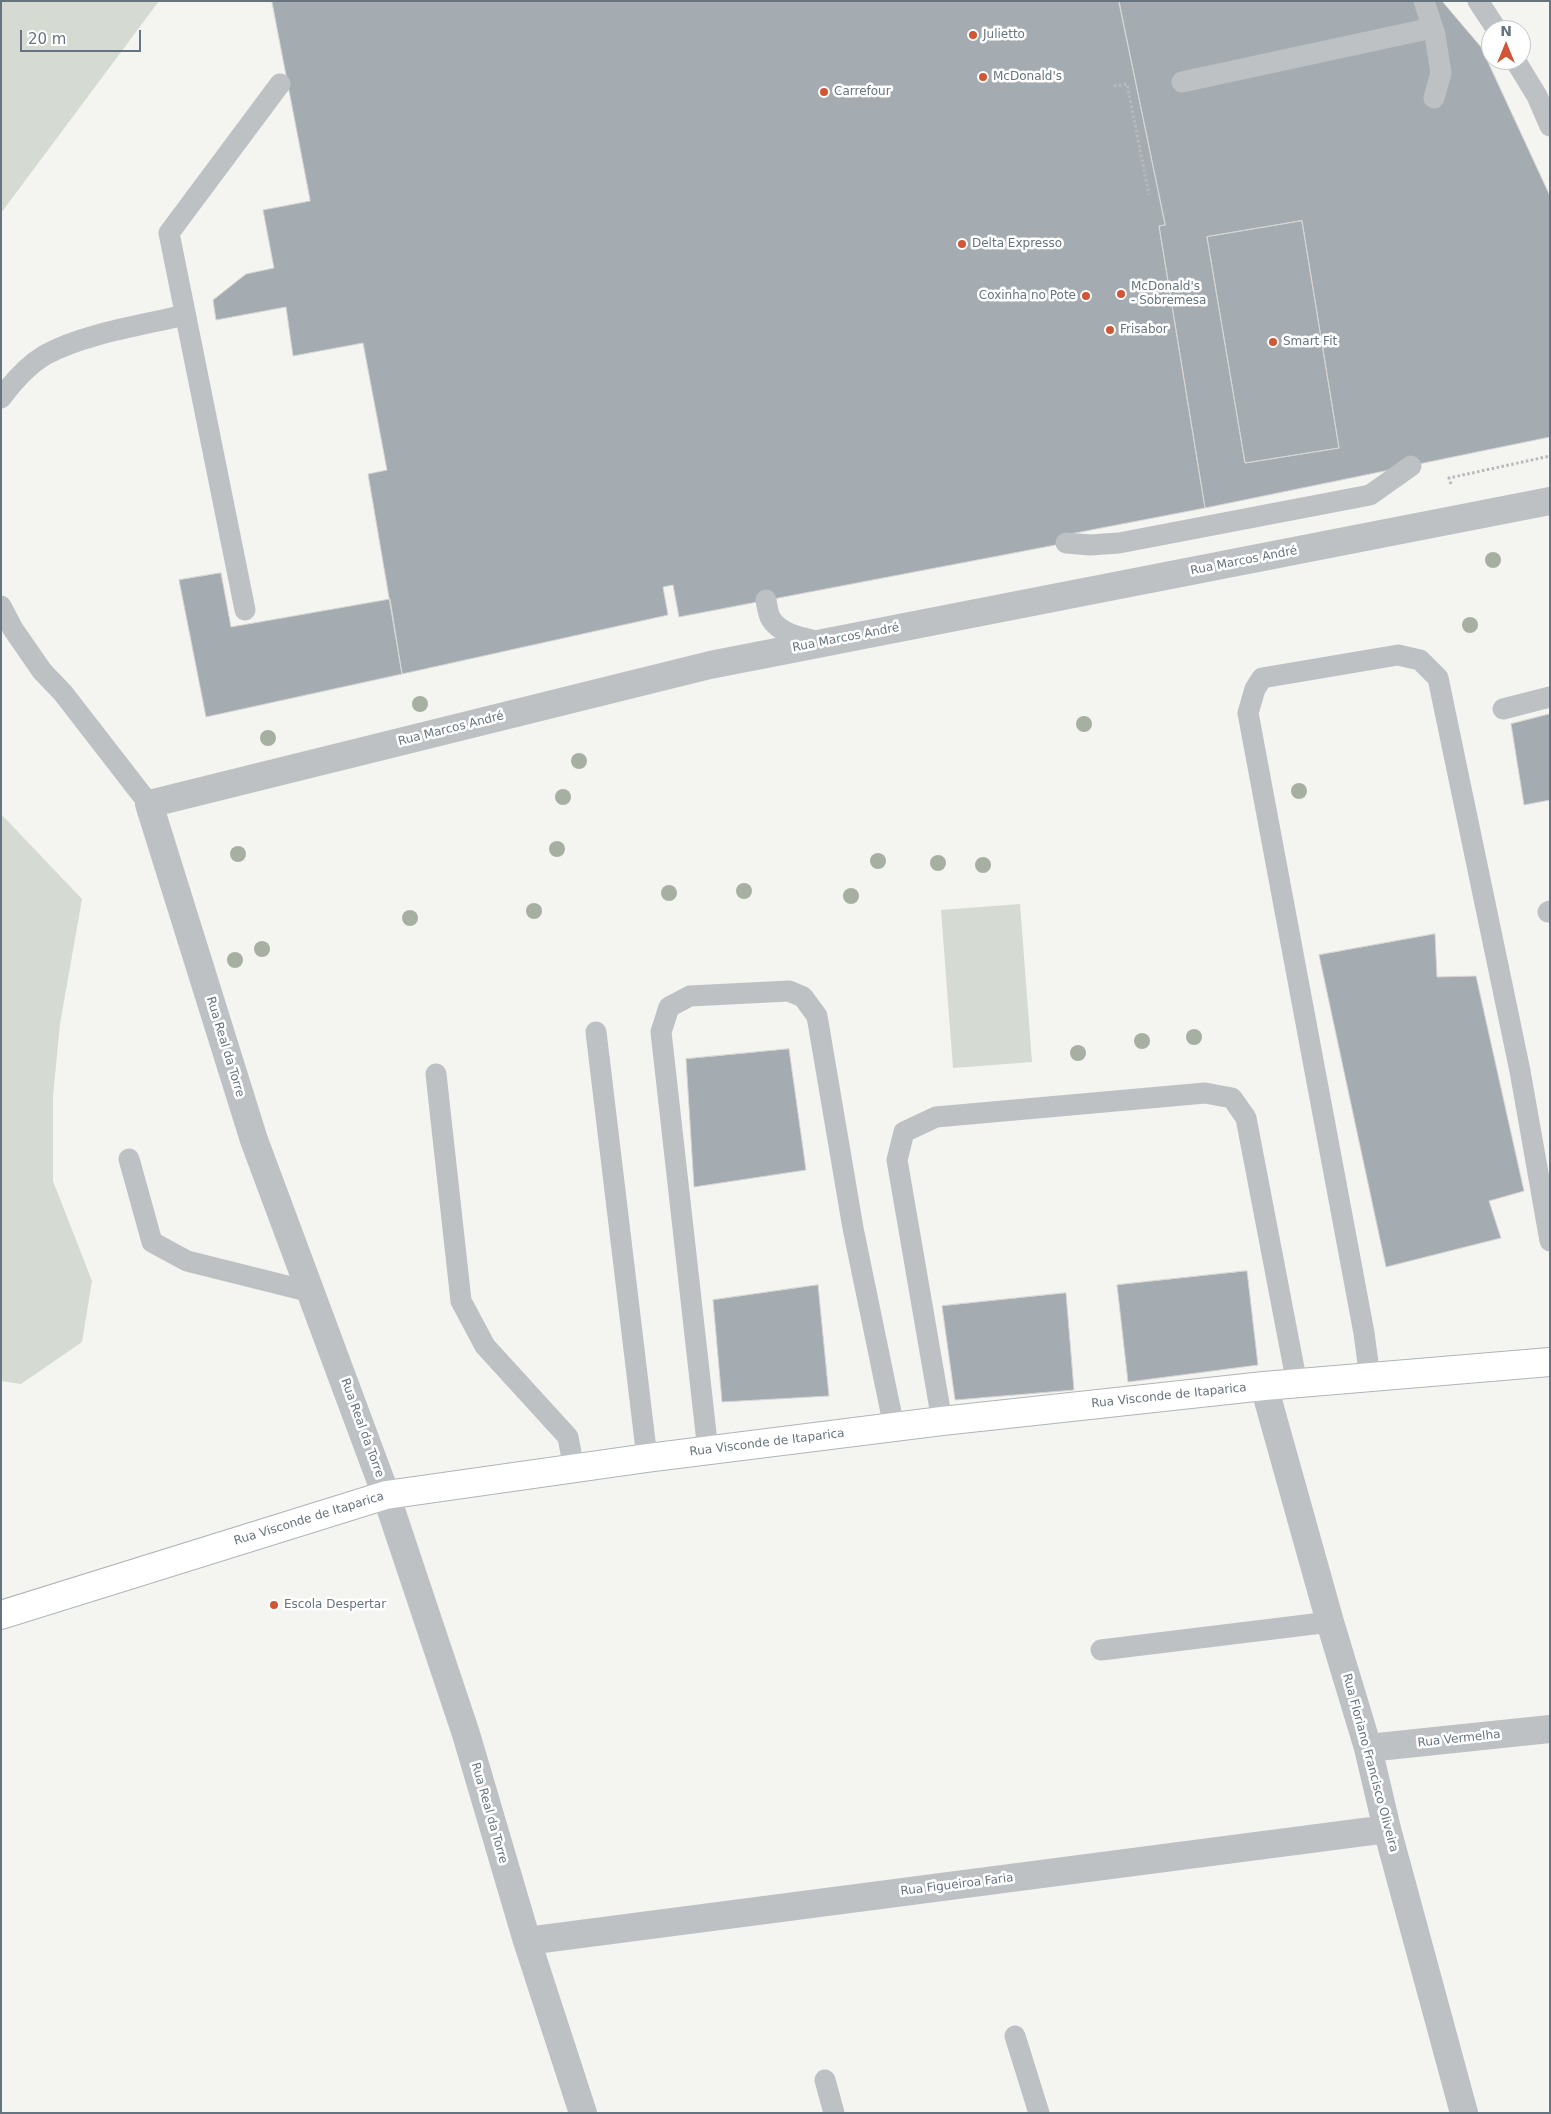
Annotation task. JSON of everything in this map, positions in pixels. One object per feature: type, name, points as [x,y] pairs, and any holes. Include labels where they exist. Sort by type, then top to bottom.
[{"type":"street","name":"Rua Marcos André","points":[[149,804],[698,668],[1550,501]]},
{"type":"street","name":"Rua Real da Torre","points":[[149,804],[254,1140],[386,1494],[466,1734],[527,1941],[584,2113]]},
{"type":"street","name":"Rua Visconde de Itaparica","points":[[1,1615],[386,1494],[647,1458],[942,1421],[1264,1386],[1550,1362]]},
{"type":"street","name":"Rua Floriano Francisco Oliveira","points":[[1264,1386],[1330,1622],[1368,1748],[1387,1829],[1464,2113]]},
{"type":"street","name":"Rua Vermelha","points":[[1368,1748],[1550,1729]]},
{"type":"street","name":"Rua Figueiroa Faria","points":[[527,1941],[1387,1829]]},
{"type":"lane","points":[[1424,1],[1432,28],[1440,73],[1434,98]]},
{"type":"lane","points":[[1478,1],[1490,17]]},
{"type":"lane","points":[[1182,82],[1432,28]]},
{"type":"lane","points":[[1521,70],[1537,96],[1550,126]]},
{"type":"lane","points":[[245,610],[169,233],[280,84]]},
{"type":"lane","points":[[1,398],[20,376],[44,356],[74,342],[186,314]]},
{"type":"lane","points":[[1066,543],[1090,545],[1118,543],[1370,494],[1411,466]]},
{"type":"lane","points":[[766,600],[770,617],[776,625],[799,637],[823,643]]},
{"type":"lane","points":[[1,606],[13,629],[42,671],[63,693],[149,804]]},
{"type":"lane","points":[[1370,1378],[1362,1323],[1248,714],[1255,689],[1262,678],[1398,655],[1420,660],[1438,678],[1520,1071],[1550,1242]]},
{"type":"lane","points":[[1504,709],[1550,697]]},
{"type":"lane","points":[[708,1451],[661,1032],[669,1007],[690,996],[789,991],[803,997],[817,1016],[854,1228],[894,1427]]},
{"type":"lane","points":[[596,1032],[647,1458]]},
{"type":"lane","points":[[436,1074],[460,1301],[485,1346],[568,1437],[574,1469]]},
{"type":"lane","points":[[942,1421],[897,1160],[904,1132],[936,1117],[1205,1093],[1232,1098],[1246,1118],[1297,1384]]},
{"type":"lane","points":[[129,1159],[152,1242],[187,1262],[311,1292]]},
{"type":"lane","points":[[1101,1650],[1330,1622]]},
{"type":"lane","points":[[1016,2036],[1039,2113]]},
{"type":"lane","points":[[825,2080],[834,2113]]},
{"type":"path","points":[[1114,86],[1127,84],[1149,195]]},
{"type":"shaded area","points":[[1,1],[159,1],[1,213]]},
{"type":"shaded area","points":[[1,814],[82,899],[60,1024],[53,1096],[53,1181],[92,1281],[82,1342],[21,1384],[1,1381]]},
{"type":"shaded area","points":[[1020,904],[1032,1062],[953,1068],[941,910]]},
{"type":"building","points":[[272,1],[1119,1],[1165,225],[1159,226],[1205,508],[1065,535],[1066,543],[679,617],[673,585],[663,587],[668,615],[402,674],[368,474],[387,470],[363,343],[293,356],[286,307],[216,320],[213,300],[246,274],[274,268],[263,210],[310,201]]},
{"type":"building","points":[[1119,1],[1442,1],[1481,47],[1481,70],[1492,70],[1550,196],[1550,437],[1205,508],[1159,226],[1165,225]],"holes":[[[1302,221],[1339,448],[1245,463],[1207,237]]]},
{"type":"building","name":"Smart Fit","points":[[1302,221],[1339,448],[1245,463],[1207,237]]},
{"type":"building","points":[[221,573],[231,627],[390,599],[402,674],[206,717],[179,580]]},
{"type":"building","points":[[1550,714],[1550,800],[1524,805],[1511,724]]},
{"type":"building","points":[[1435,934],[1437,977],[1476,976],[1524,1191],[1489,1201],[1501,1238],[1386,1267],[1319,955]]},
{"type":"building","points":[[789,1049],[806,1170],[694,1187],[686,1059]]},
{"type":"building","points":[[1247,1271],[1258,1365],[1128,1382],[1117,1285]]},
{"type":"building","points":[[818,1285],[829,1396],[722,1402],[713,1300]]},
{"type":"building","points":[[1066,1293],[1074,1390],[955,1400],[942,1306]]},
{"type":"place","name":"Julietto","points":[[973,35]]},
{"type":"place","name":"McDonald's","points":[[983,77]]},
{"type":"place","name":"Carrefour","points":[[824,92]]},
{"type":"place","name":"Delta Expresso","points":[[962,244]]},
{"type":"place","name":"McDonald's - Sobremesa","points":[[1121,294]]},
{"type":"place","name":"Coxinha no Pote","points":[[1086,296]]},
{"type":"place","name":"Frisabor","points":[[1110,330]]},
{"type":"place","name":"Smart Fit","points":[[1273,342]]},
{"type":"place","name":"Escola Despertar","points":[[274,1605]]}]
